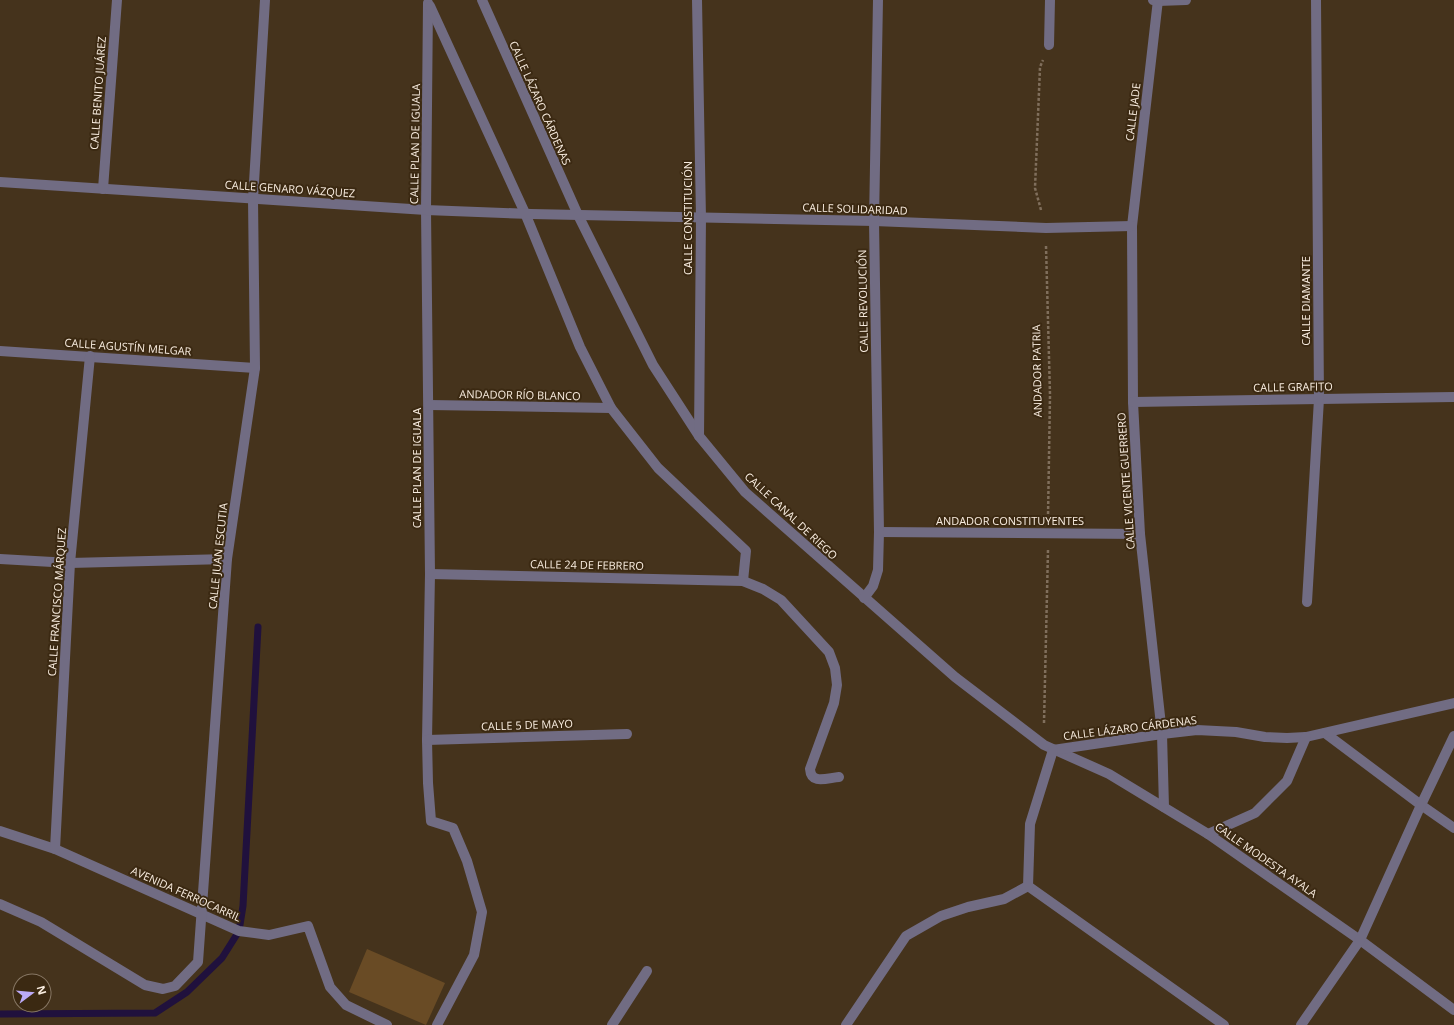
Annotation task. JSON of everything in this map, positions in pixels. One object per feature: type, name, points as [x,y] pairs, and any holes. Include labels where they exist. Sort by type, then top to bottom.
[{"type":"street","name":"CALLE BENITO JUÁREZ","points":[[103,188],[117,0]]},
{"type":"street","name":"CALLE JUAN ESCUTIA","points":[[0,904],[41,922],[145,985],[163,989],[175,986],[198,962],[227,559],[255,368],[254,199],[265,0]]},
{"type":"street","name":"CALLE LÁZARO CÁRDENAS","points":[[482,0],[578,215]]},
{"type":"street","name":"CALLE CONSTITUCIÓN","points":[[697,0],[701,218],[698,436]]},
{"type":"street","name":"CALLE REVOLUCIÓN","points":[[864,598],[873,586],[878,570],[879,532],[874,221],[878,0]]},
{"type":"street","points":[[1049,45],[1050,0]]},
{"type":"street","points":[[1156,0],[1186,0]]},
{"type":"street","name":"CALLE JADE","points":[[1132,226],[1156,0]]},
{"type":"street","name":"CALLE DIAMANTE","points":[[1307,602],[1319,399],[1316,0]]},
{"type":"street","points":[[428,1],[525,213],[580,347],[611,408],[658,468],[746,551],[743,581],[764,589],[781,600],[829,652],[835,668],[837,685],[834,703],[810,769],[810,775],[816,780],[839,777]]},
{"type":"street","name":"CALLE PLAN DE IGUALA","points":[[428,1],[426,210],[430,574],[427,740],[428,783],[431,821],[453,828],[467,861],[482,912],[474,955],[437,1025]]},
{"type":"street","name":"CALLE GENARO VÁZQUEZ","points":[[0,182],[426,210],[578,215]]},
{"type":"street","name":"CALLE SOLIDARIDAD","points":[[578,215],[874,221],[1046,228],[1132,226]]},
{"type":"street","name":"CALLE CANAL DE RIEGO","points":[[578,215],[653,365],[698,436],[745,492],[955,677],[1048,748]]},
{"type":"street","name":"CALLE VICENTE GUERRERO","points":[[1132,226],[1133,402],[1140,534],[1162,734],[1164,807]]},
{"type":"street","name":"CALLE AGUSTÍN MELGAR","points":[[0,351],[255,368]]},
{"type":"street","name":"CALLE FRANCISCO MÁRQUEZ","points":[[55,849],[70,563],[90,356]]},
{"type":"street","name":"CALLE GRAFITO","points":[[1133,402],[1454,397]]},
{"type":"street","name":"ANDADOR RÍO BLANCO","points":[[429,406],[611,408]]},
{"type":"street","name":"ANDADOR CONSTITUYENTES","points":[[879,532],[1140,534]]},
{"type":"street","points":[[0,559],[70,563],[227,559]]},
{"type":"street","name":"CALLE 24 DE FEBRERO","points":[[430,574],[743,581]]},
{"type":"street","name":"CALLE LÁZARO CÁRDENAS","points":[[1028,886],[1030,824],[1048,748],[1197,730],[1236,732],[1265,737],[1306,737],[1454,703]]},
{"type":"street","points":[[1325,733],[1454,828]]},
{"type":"street","name":"CALLE 5 DE MAYO","points":[[427,740],[627,734]]},
{"type":"street","points":[[1301,1025],[1360,940],[1454,736]]},
{"type":"street","points":[[1208,834],[1255,813],[1287,781],[1306,737]]},
{"type":"street","name":"CALLE MODESTA AYALA","points":[[1048,748],[1109,774],[1208,834],[1360,940],[1454,1010]]},
{"type":"street","name":"AVENIDA FERROCARRIL","points":[[0,831],[55,849],[202,916],[239,931],[269,935],[308,926],[330,987],[346,1005],[387,1025]]},
{"type":"street","points":[[846,1025],[906,936],[941,916],[968,907],[1004,899],[1028,886],[1224,1025]]},
{"type":"street","points":[[612,1025],[647,971]]},
{"type":"path","name":"ANDADOR PATRIA","points":[[1048,748],[1048,533],[1050,395],[1046,228],[1035,188],[1040,67],[1049,45]]},
{"type":"shaded area","points":[[367,949],[445,983],[426,1025],[349,992]]},
{"type":"waterway","points":[[0,1014],[155,1013],[187,992],[222,958],[239,931],[243,906],[258,627]]}]
